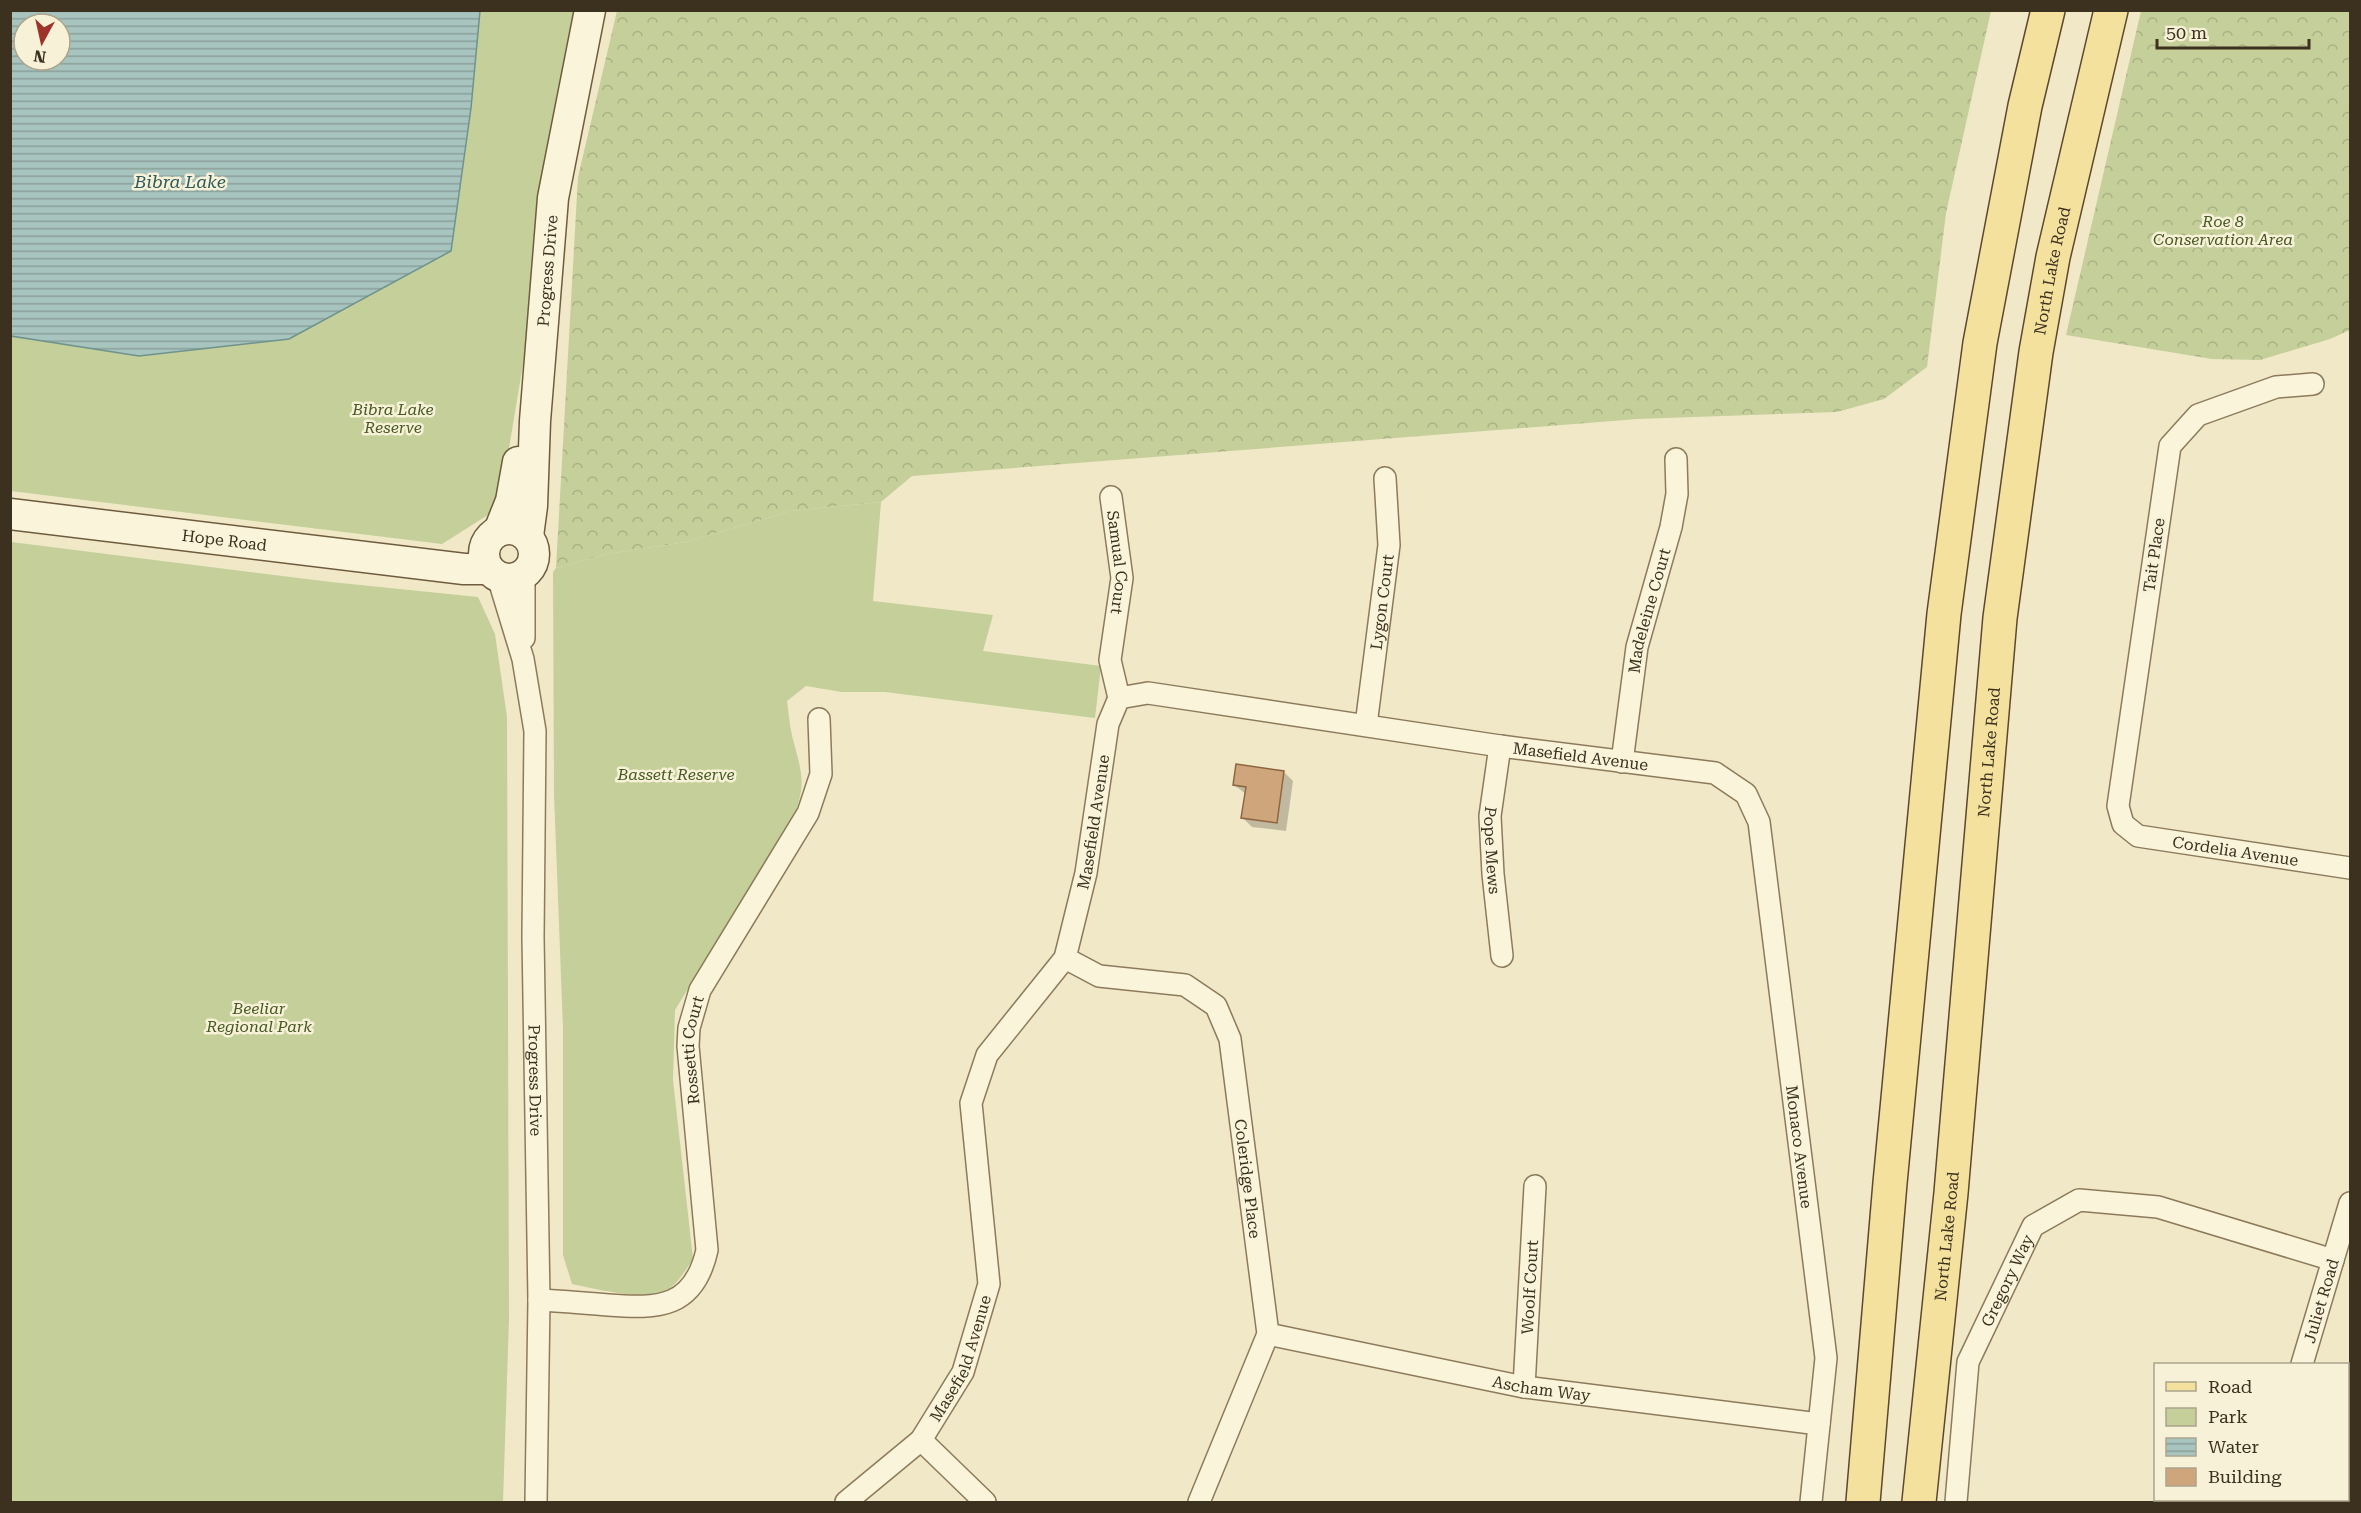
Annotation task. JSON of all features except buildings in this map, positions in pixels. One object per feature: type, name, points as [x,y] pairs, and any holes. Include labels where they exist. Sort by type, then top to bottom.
[{"type":"main road","points":[[1863,1503],[1890,1183],[1944,614],[1980,343],[2025,106],[2048,10]]},
{"type":"main road","name":"North Lake Road","points":[[1919,1503],[1951,1193],[2001,618],[2037,352],[2053,256],[2110,10]]},
{"type":"street","name":"Progress Drive","points":[[536,1503],[539,1300],[533,936],[535,731],[524,659],[499,559],[520,452],[528,294],[549,138],[575,10]]},
{"type":"street","name":"Progress Drive","points":[[499,559],[533,564],[534,549],[528,536],[553,198],[590,10]]},
{"type":"street","name":"Tait Place","points":[[2122,824],[2118,806],[2170,446],[2198,415],[2276,387],[2313,384]]},
{"type":"street","name":"Madeleine Court","points":[[1622,762],[1637,647],[1671,527],[1677,494],[1676,459]]},
{"type":"street","name":"Lygon Court","points":[[1366,725],[1389,545],[1385,478]]},
{"type":"street","name":"Samual Court","points":[[1111,496],[1122,578],[1110,660],[1119,698]]},
{"type":"street","name":"Hope Road","points":[[10,514],[438,564],[499,559]]},
{"type":"street","name":"Masefield Avenue","points":[[846,1503],[921,1440],[963,1372],[989,1284],[971,1103],[987,1055],[1065,958],[1086,873],[1108,724],[1119,698],[1148,693],[1500,746],[1715,773],[1746,794]]},
{"type":"street","name":"Rossetti Court","points":[[539,1300],[646,1308],[669,1302],[694,1284],[704,1263],[707,1250],[688,1046],[689,1028],[700,990],[808,813],[821,774],[819,719]]},
{"type":"street","name":"Pope Mews","points":[[1500,746],[1490,816],[1492,874],[1502,956]]},
{"type":"street","name":"Monaco Avenue","points":[[1746,794],[1760,822],[1826,1358],[1811,1503]]},
{"type":"street","name":"Cordelia Avenue","points":[[2122,824],[2138,836],[2350,868]]},
{"type":"street","name":"Coleridge Place","points":[[1065,958],[1099,976],[1185,985],[1216,1006],[1230,1039],[1268,1334],[1199,1503]]},
{"type":"street","name":"Woolf Court","points":[[1524,1387],[1535,1186]]},
{"type":"street","name":"Gregory Way","points":[[1956,1503],[1968,1362],[2033,1226],[2079,1200],[2158,1207],[2333,1260]]},
{"type":"street","name":"Juliet Road","points":[[2303,1363],[2350,1203]]},
{"type":"street","name":"Ascham Way","points":[[1268,1334],[1524,1387],[1819,1424]]},
{"type":"street","points":[[921,1440],[985,1503]]},
{"type":"green space","name":"Bibra Lake Reserve","points":[[480,11],[582,11],[499,508],[442,544],[11,491],[10,336],[139,356],[289,339],[451,251],[471,108]]},
{"type":"green space","points":[[617,11],[1991,11],[1946,213],[1927,367],[1884,399],[1837,412],[1637,419],[912,476],[881,502],[791,511],[686,542],[607,554],[556,568],[578,177]]},
{"type":"green space","name":"Roe 8 Conservation Area","points":[[2141,11],[2350,11],[2350,330],[2330,339],[2260,360],[2212,359],[2066,335]]},
{"type":"green space","name":"Bassett Reserve","points":[[881,502],[873,601],[993,615],[983,651],[1101,666],[1095,718],[885,692],[842,692],[806,686],[787,701],[802,779],[794,816],[675,1010],[673,1080],[693,1259],[674,1285],[656,1294],[619,1293],[572,1284],[563,1255],[563,1029],[554,794],[553,572],[556,568],[607,554],[686,542],[791,511]]},
{"type":"green space","name":"Beeliar Regional Park","points":[[11,542],[331,582],[478,597],[495,634],[507,717],[509,1318],[503,1502],[11,1502]]},
{"type":"water","name":"Bibra Lake","points":[[10,11],[480,11],[471,108],[451,251],[289,339],[139,356],[11,336]]}]
